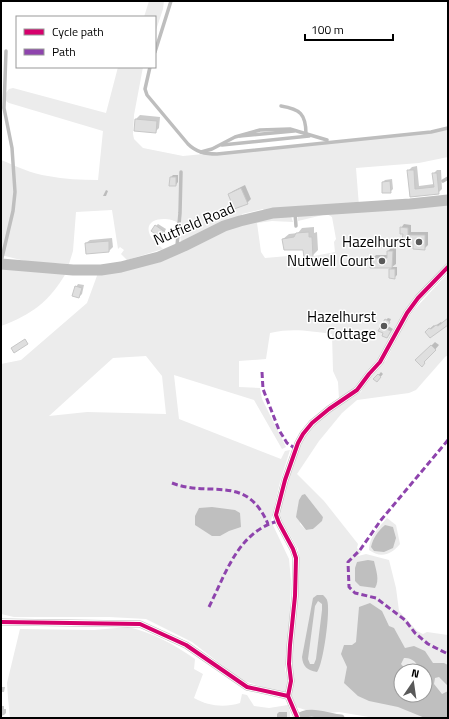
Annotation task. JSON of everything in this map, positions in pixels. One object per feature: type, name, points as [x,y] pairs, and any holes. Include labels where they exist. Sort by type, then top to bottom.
[{"type":"main road","name":"Nutfield Road","points":[[1,263],[50,269],[101,270],[136,264],[177,249],[224,226],[240,220],[273,213],[448,200]]},
{"type":"street","points":[[341,718],[308,713],[297,717],[288,696],[291,681],[289,664],[295,596],[296,558],[276,515],[284,480],[303,434],[312,423],[329,409],[357,390],[380,362],[407,314],[418,298],[448,267]]},
{"type":"street","points":[[1,622],[140,624],[186,645],[247,687],[288,696]]},
{"type":"lane","points":[[156,49],[170,1]]},
{"type":"lane","points":[[1,263],[13,211],[14,192],[12,148],[4,108],[6,51]]},
{"type":"lane","points":[[150,68],[145,88],[146,95],[188,144],[200,152],[217,154],[431,132],[448,128]]},
{"type":"lane","points":[[281,106],[300,111],[306,122],[306,134]]},
{"type":"lane","points":[[200,152],[208,150],[235,137],[260,130],[283,129],[298,131],[332,141]]},
{"type":"lane","points":[[219,145],[312,136]]},
{"type":"lane","points":[[177,249],[181,172]]},
{"type":"lane","points":[[443,181],[448,178]]},
{"type":"lane","points":[[295,212],[296,226]]},
{"type":"shaded area","points":[[149,1],[164,1],[156,30],[156,16],[144,16]]},
{"type":"shaded area","points":[[118,68],[143,68],[134,115],[133,134],[134,139],[143,148],[183,156],[448,130],[448,157],[419,163],[356,168],[359,206],[267,214],[263,209],[242,214],[241,218],[181,243],[178,223],[169,219],[153,221],[149,229],[150,235],[152,239],[163,249],[127,260],[121,254],[124,250],[120,247],[118,249],[112,210],[76,212],[73,251],[69,264],[29,262],[1,255],[1,160],[36,174],[66,179],[98,180],[103,131],[9,103],[6,101],[6,93],[9,89],[13,88],[106,113]]},
{"type":"shaded area","points":[[448,203],[448,264],[413,299],[376,362],[356,387],[339,399],[338,382],[333,371],[332,334],[293,330],[270,333],[266,359],[239,361],[239,387],[260,388],[262,399],[286,447],[282,449],[254,400],[174,375],[179,419],[281,459],[285,451],[290,450],[280,482],[271,521],[289,559],[291,581],[289,632],[285,670],[287,676],[287,691],[275,691],[241,680],[192,642],[146,619],[109,617],[14,617],[1,614],[1,364],[21,360],[87,303],[98,273],[210,237],[251,220],[291,216],[293,222],[272,221],[257,223],[261,252],[265,258],[288,256],[289,262],[314,258],[314,256],[335,252],[334,242],[336,239],[332,217],[327,214],[298,221],[298,215]],"holes":[[[146,356],[162,376],[166,414],[87,412],[49,416],[113,358]]]},
{"type":"shaded area","points":[[1,267],[66,273],[53,292],[39,306],[22,317],[1,326]]},
{"type":"shaded area","points":[[448,273],[448,355],[416,390],[409,393],[357,400],[342,413],[319,441],[297,474],[324,501],[358,544],[357,548],[361,552],[358,556],[366,554],[389,560],[396,588],[399,611],[417,631],[423,634],[427,632],[448,635],[448,718],[375,718],[339,712],[328,713],[309,711],[296,707],[292,700],[292,657],[299,563],[298,549],[282,521],[279,512],[282,497],[299,449],[307,433],[317,422],[361,392],[366,380],[386,360],[406,321],[414,310]],"holes":[[[305,494],[323,517],[313,529],[306,530],[300,524]]]},
{"type":"shaded area","points":[[305,494],[323,517],[322,521],[313,529],[306,530],[296,517],[299,500],[302,495]]},
{"type":"shaded area","points":[[212,507],[235,510],[240,513],[241,527],[220,536],[212,536],[195,525],[195,516],[199,508]]},
{"type":"shaded area","points":[[387,518],[396,525],[400,544],[390,553],[382,555],[373,553],[369,550],[369,545],[375,532]]},
{"type":"shaded area","points":[[385,525],[393,527],[396,538],[393,548],[384,552],[374,551],[371,547],[373,541],[378,532]]},
{"type":"shaded area","points":[[368,560],[374,561],[377,571],[375,588],[360,586],[355,581],[355,568],[357,562]]},
{"type":"shaded area","points":[[317,595],[323,595],[327,600],[328,605],[324,649],[317,672],[306,668],[302,657],[313,598]],"holes":[[[318,601],[322,604],[316,659],[314,664],[310,664],[308,659],[315,606]]]},
{"type":"shaded area","points":[[370,603],[382,611],[389,626],[394,628],[405,648],[414,646],[425,651],[433,663],[444,663],[448,665],[448,686],[439,677],[435,678],[434,684],[442,694],[448,691],[448,718],[425,718],[398,707],[369,701],[358,696],[344,683],[347,667],[341,654],[344,645],[352,645],[356,642],[359,607]]},
{"type":"shaded area","points":[[128,627],[146,632],[163,640],[195,659],[194,669],[203,674],[194,698],[205,703],[222,706],[240,703],[242,694],[247,695],[254,706],[269,708],[288,705],[290,718],[10,718],[7,683],[20,629],[94,630]]},
{"type":"building","points":[[135,119],[157,121],[156,133],[134,131]]},
{"type":"building","points":[[407,170],[414,170],[415,189],[434,187],[432,173],[437,173],[439,194],[410,197]]},
{"type":"building","points":[[170,177],[176,177],[176,186],[169,186]]},
{"type":"building","points":[[390,181],[391,193],[382,193],[382,182]]},
{"type":"building","points":[[241,188],[248,204],[234,209],[228,194]]},
{"type":"building","points":[[155,225],[165,232],[161,238],[151,231]]},
{"type":"building","name":"Hazelhurst","points":[[400,227],[408,228],[408,235],[425,235],[425,250],[413,249],[413,240],[402,240],[403,234],[400,234]]},
{"type":"building","points":[[309,232],[309,237],[312,237],[313,257],[304,258],[303,250],[284,250],[282,239],[294,237],[296,233]]},
{"type":"building","points":[[109,241],[109,252],[86,254],[85,243]]},
{"type":"building","name":"Nutwell Court","points":[[387,251],[393,251],[392,268],[370,268],[371,258],[387,258]]},
{"type":"building","points":[[389,269],[395,269],[395,279],[389,278]]},
{"type":"building","points":[[75,286],[82,288],[79,298],[72,296]]},
{"type":"building","points":[[448,318],[448,325],[430,338],[425,332],[429,328],[431,329],[436,325],[438,326]]},
{"type":"building","name":"Hazelhurst Cottage","points":[[385,319],[390,322],[386,329],[391,331],[387,338],[382,336],[383,333],[378,331]]},
{"type":"building","points":[[25,339],[28,344],[14,353],[11,348]]},
{"type":"building","points":[[431,345],[436,350],[424,362],[425,363],[422,367],[415,360]]},
{"type":"building","points":[[378,374],[381,377],[377,382],[373,379]]},
{"type":"marked path","points":[[262,372],[263,389],[279,430],[287,443],[296,449]]},
{"type":"marked path","points":[[448,440],[381,520],[360,550],[348,562],[349,587],[355,593],[376,598],[405,620],[415,633],[428,644],[448,654]]},
{"type":"marked path","points":[[172,483],[186,487],[226,490],[238,493],[249,498],[259,508],[268,524]]},
{"type":"marked path","points":[[209,607],[235,555],[243,544],[264,526],[278,521]]},
{"type":"cycle path","points":[[297,718],[288,696],[291,681],[289,664],[295,596],[296,558],[276,515],[285,480],[298,443],[303,434],[312,423],[329,409],[357,390],[380,362],[407,313],[418,298],[448,267]]},
{"type":"cycle path","points":[[1,622],[140,624],[186,645],[247,687],[288,696]]},
{"type":"place","name":"Hazelhurst","points":[[419,242]]},
{"type":"place","name":"Nutwell Court","points":[[382,261]]},
{"type":"place","name":"Hazelhurst Cottage","points":[[384,326]]}]
